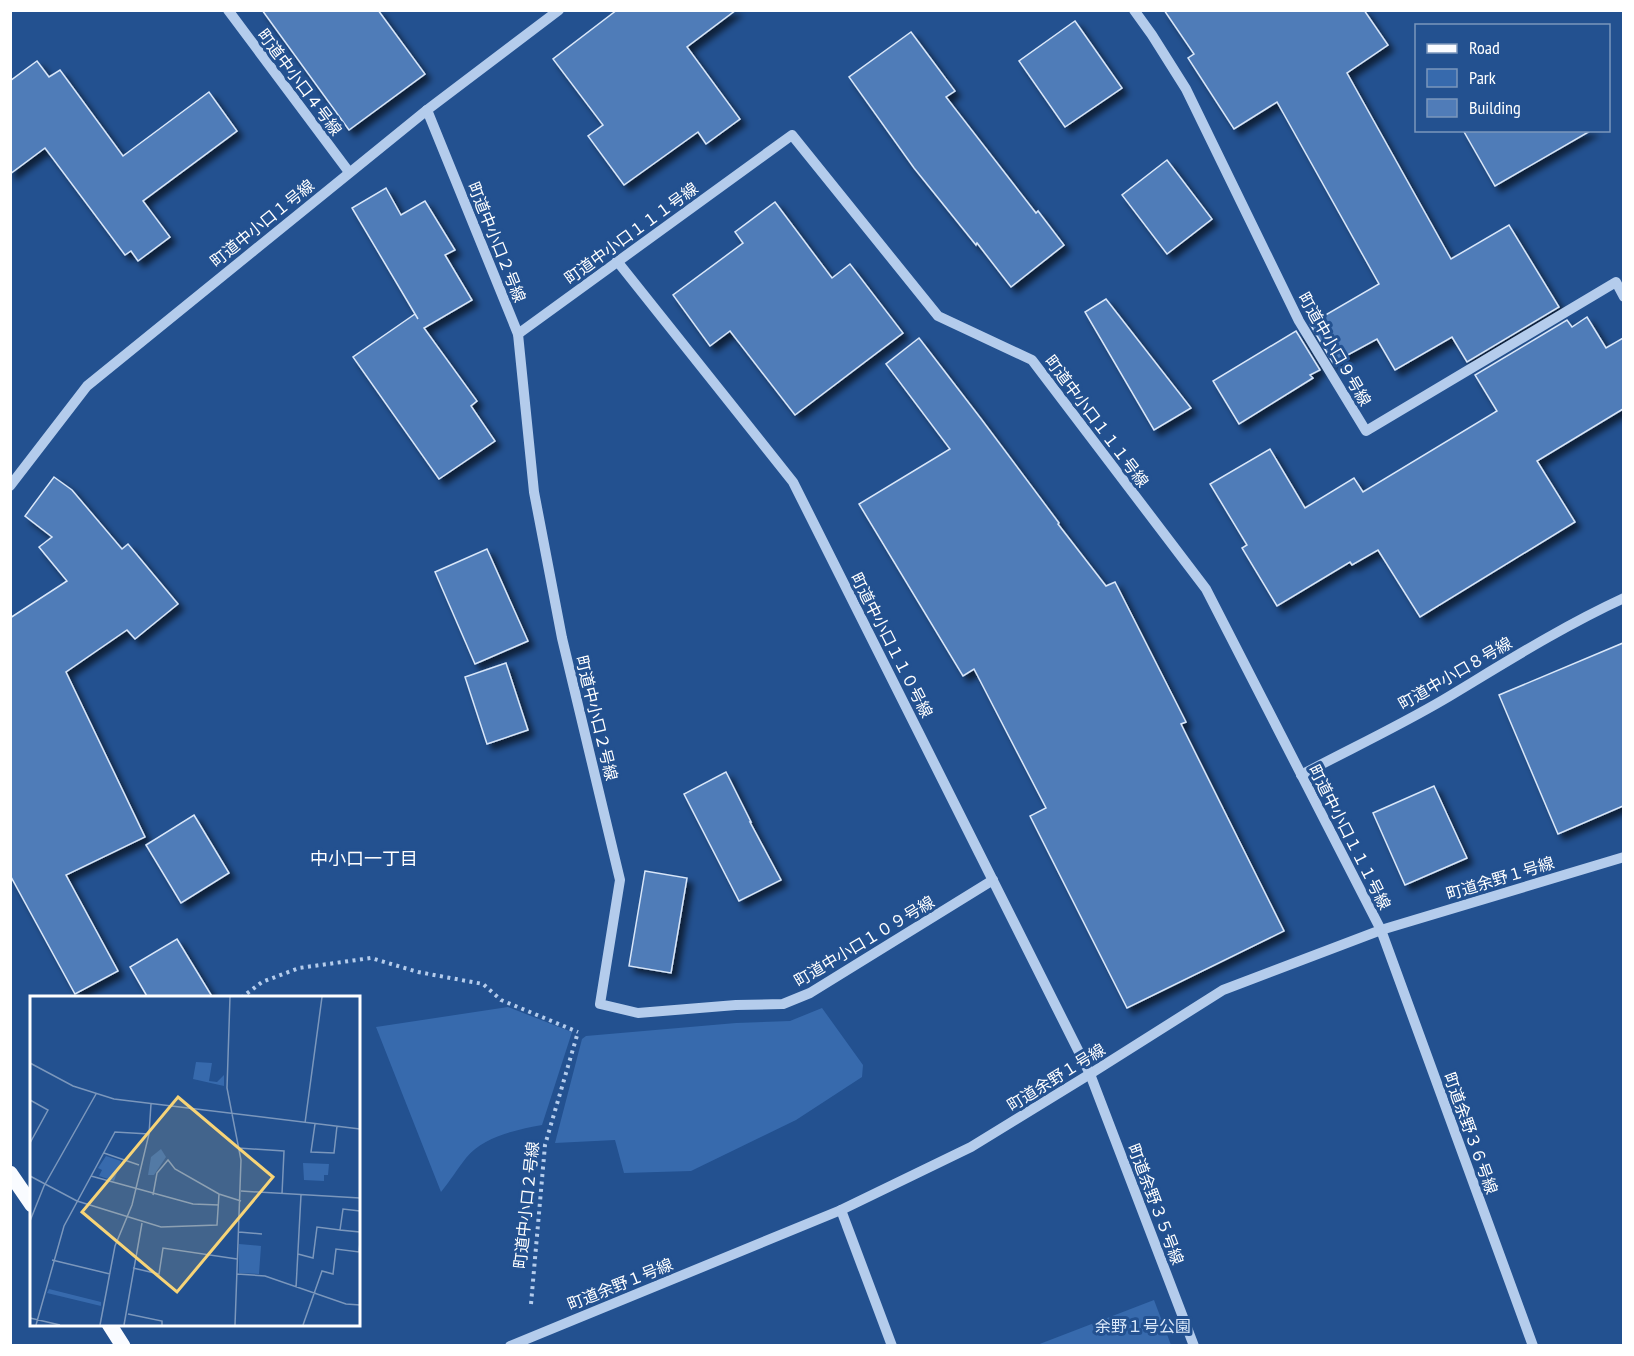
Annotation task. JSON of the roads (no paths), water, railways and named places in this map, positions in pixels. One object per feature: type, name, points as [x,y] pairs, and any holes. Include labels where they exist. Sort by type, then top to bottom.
[{"type":"main road","points":[[10,1173],[30,1202]]},
{"type":"main road","points":[[110,1326],[123,1346]]},
{"type":"street","name":"町道中小口４号線","points":[[228,10],[349,172]]},
{"type":"street","name":"町道中小口１号線","points":[[10,486],[87,386],[349,172],[559,10]]},
{"type":"street","name":"町道中小口９号線","points":[[1134,10],[1186,89],[1299,321],[1366,431],[1616,282],[1623,297]]},
{"type":"street","name":"町道中小口２号線","points":[[427,110],[518,334],[534,492],[562,638],[620,880],[600,1004]]},
{"type":"street","name":"町道中小口１１１号線","points":[[518,334],[792,135],[938,316],[1032,360],[1206,589],[1381,930]]},
{"type":"street","name":"町道中小口１１０号線","points":[[617,261],[793,482],[1090,1074]]},
{"type":"street","name":"町道中小口８号線","points":[[1301,775],[1441,701],[1521,652],[1600,608],[1623,598]]},
{"type":"street","name":"町道余野１号線","points":[[512,1345],[841,1210],[971,1147],[1223,990],[1381,930],[1623,857]]},
{"type":"street","name":"町道中小口１０９号線","points":[[600,1004],[638,1013],[736,1005],[783,1004],[810,993],[993,880]]},
{"type":"street","name":"町道余野３６号線","points":[[1381,930],[1533,1346]]},
{"type":"street","name":"町道余野３５号線","points":[[1090,1074],[1194,1346]]},
{"type":"street","points":[[841,1210],[892,1346]]},
{"type":"district","name":"中小口一丁目","points":[[364,859]]},
{"type":"park label","name":"余野１号公園","points":[[1143,1326]]}]
